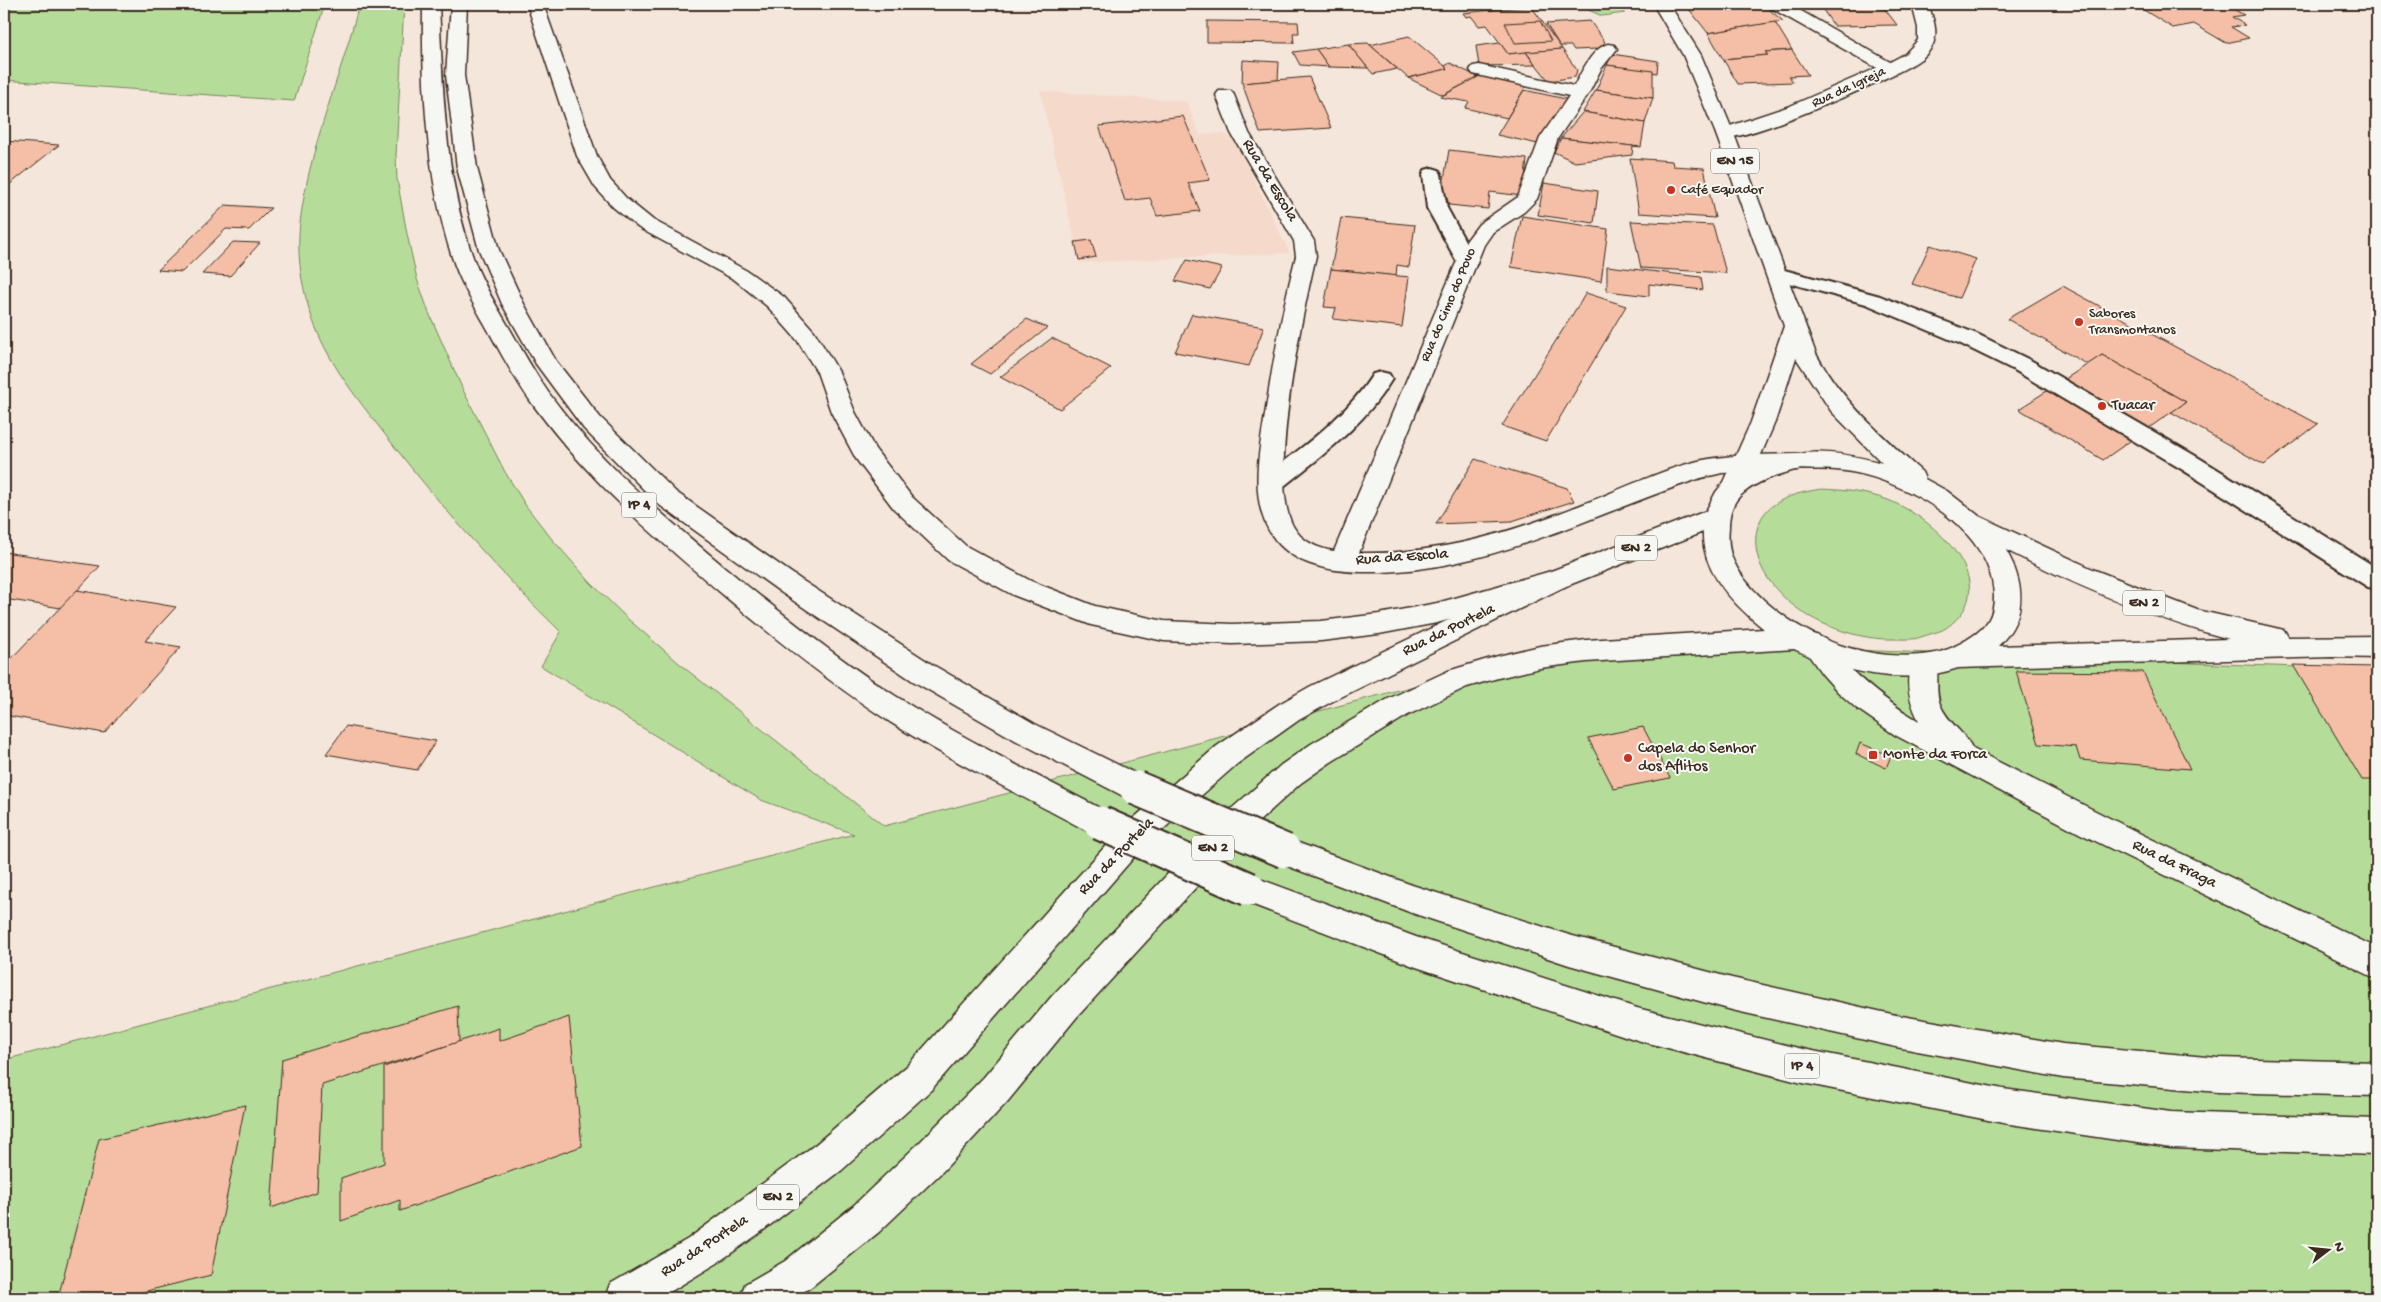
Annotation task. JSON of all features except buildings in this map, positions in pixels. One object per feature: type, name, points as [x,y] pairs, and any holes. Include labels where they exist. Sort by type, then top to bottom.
[{"type":"main road","name":"IP 4","points":[[431,4],[437,118],[449,206],[462,257],[479,295],[512,354],[541,398],[576,442],[677,543],[786,632],[852,681],[925,729],[1100,822],[1249,889],[1416,952],[1637,1024],[1798,1065],[2003,1106],[2170,1130],[2377,1137]]},
{"type":"main road","name":"IP 4","points":[[459,4],[455,75],[467,168],[489,250],[513,304],[547,364],[592,423],[667,498],[791,586],[931,678],[1025,732],[1136,788],[1285,851],[1412,900],[1569,950],[1732,994],[1896,1031],[2063,1061],[2218,1075],[2377,1079]]},
{"type":"main road","points":[[535,4],[587,156],[602,183],[620,203],[646,224],[742,276],[776,302],[806,336],[828,372],[843,412],[864,454],[903,503],[956,552],[1022,588],[1074,608],[1091,614],[1164,631],[1232,634],[1311,631],[1379,624],[1437,613],[1555,580]]},
{"type":"main road","name":"EN 15","points":[[1661,4],[1692,55],[1726,134],[1808,361],[1818,380],[1858,426],[1926,489]]},
{"type":"main road","points":[[1777,4],[1890,69]]},
{"type":"main road","name":"Rua da Igreja","points":[[1726,134],[1801,110],[1910,58],[1927,44],[1928,37],[1920,4]]},
{"type":"main road","name":"Rua do Cimo do Povo","points":[[1342,562],[1480,235],[1527,198],[1549,138],[1580,94],[1593,67],[1608,50]]},
{"type":"main road","points":[[1479,70],[1580,94]]},
{"type":"main road","name":"Rua da Escola","points":[[1225,95],[1234,120],[1299,232],[1305,248],[1306,256],[1288,340],[1275,432],[1271,484],[1272,503],[1279,527],[1291,544],[1306,554],[1328,561],[1390,563],[1457,554],[1507,541],[1579,516],[1675,477],[1722,465],[1798,462]]},
{"type":"main road","points":[[1735,486],[1763,422],[1795,326]]},
{"type":"main road","name":"EN 2","points":[[1798,462],[1840,462],[1874,469],[1926,489],[1949,503],[1969,520],[1995,551],[2008,583],[2006,614],[1988,640],[1957,658],[1941,664],[1924,666],[1875,664],[1850,659],[1806,642],[1758,611],[1730,579],[1716,547],[1716,517],[1723,500],[1735,486],[1763,470],[1798,462]]},
{"type":"main road","name":"Rua da Portela","points":[[624,1298],[701,1252],[744,1222],[829,1157],[919,1078],[1131,839],[1227,756],[1289,712],[1321,694],[1555,580],[1716,517]]},
{"type":"main road","name":"EN 2","points":[[1969,520],[2114,591],[2183,618],[2248,634],[2332,646]]},
{"type":"main road","name":"EN 2","points":[[759,1298],[798,1274],[866,1219],[930,1158],[996,1088],[1064,1007],[1232,827],[1291,774],[1321,753],[1398,707],[1458,679],[1498,667],[1586,651],[1806,642]]},
{"type":"main road","name":"Rua da Fraga","points":[[1806,642],[1841,678],[1878,711],[1920,736],[2099,828],[2377,964]]},
{"type":"main road","name":"EN 2","points":[[1957,658],[2332,646],[2377,647]]},
{"type":"main road","name":"Rua da Fraga","points":[[1924,666],[1920,686],[1929,713],[1940,730],[1972,762]]},
{"type":"lane","points":[[1432,174],[1437,208],[1467,263]]},
{"type":"lane","points":[[1777,274],[1873,300],[1969,339],[2024,366],[2199,468],[2377,580]]},
{"type":"lane","points":[[1271,484],[1354,416],[1370,398],[1381,379]]},
{"type":"shaded area","points":[[1040,91],[1186,101],[1200,135],[1221,133],[1234,138],[1290,253],[1080,263]]},
{"type":"green space","points":[[4,4],[325,4],[294,101],[4,80]]},
{"type":"green space","points":[[359,4],[404,4],[396,155],[397,179],[417,279],[429,313],[463,390],[505,472],[526,506],[551,538],[591,583],[629,620],[687,670],[884,826],[1588,640],[2377,670],[2377,1298],[4,1298],[4,1060],[854,834],[761,800],[541,666],[561,632],[494,564],[430,491],[364,407],[332,360],[318,334],[307,303],[299,255],[300,223],[310,167]]},
{"type":"green space","points":[[1575,4],[1622,4],[1625,13],[1602,16]]},
{"type":"green space","points":[[1821,489],[1855,492],[1880,497],[1906,509],[1925,521],[1957,554],[1967,573],[1969,592],[1963,611],[1946,628],[1938,632],[1915,639],[1884,639],[1852,634],[1831,627],[1812,618],[1790,603],[1771,583],[1764,572],[1756,548],[1758,527],[1766,512],[1778,502],[1795,494]]},
{"type":"place","name":"Café Equador","points":[[1671,190]]},
{"type":"place","name":"Sabores Transmontanos","points":[[2079,322]]},
{"type":"place","name":"Tuacar","points":[[2102,406]]},
{"type":"place","name":"Monte da Forca","points":[[1873,755]]},
{"type":"place","name":"Capela do Senhor dos Aflitos","points":[[1628,758]]}]
